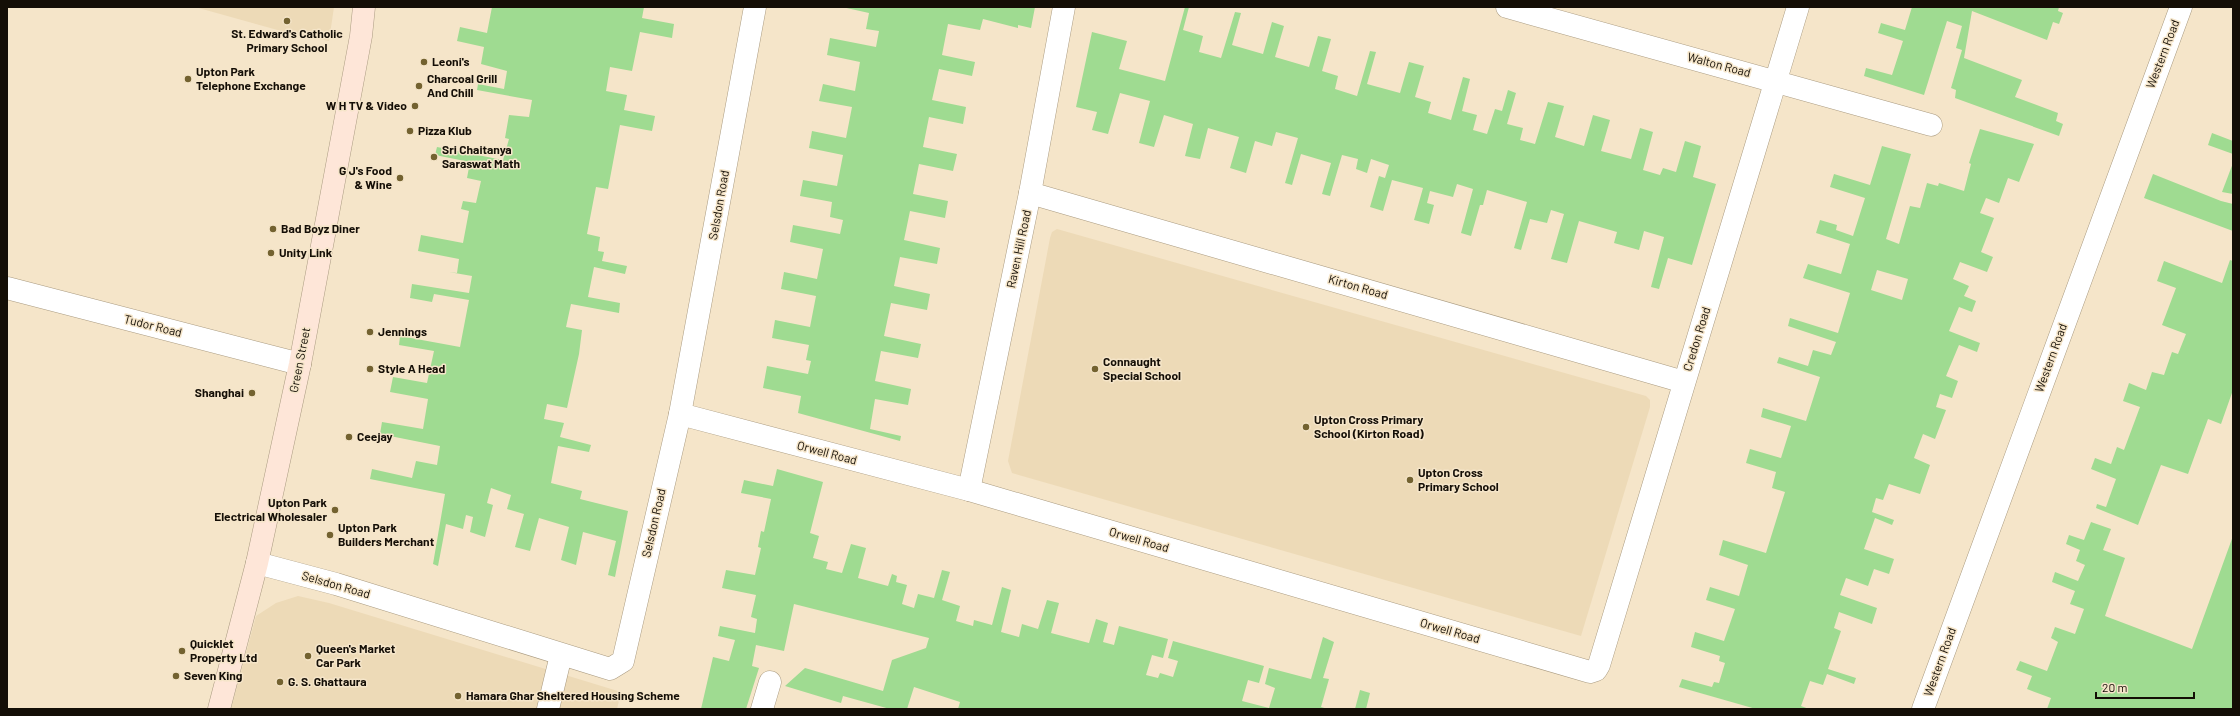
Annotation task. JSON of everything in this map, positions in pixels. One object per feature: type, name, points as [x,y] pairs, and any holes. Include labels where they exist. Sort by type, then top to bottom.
[{"type":"main road","name":"Green Street","points":[[219,709],[257,563],[300,364],[361,36],[364,7]]},
{"type":"street","name":"Selsdon Road","points":[[257,563],[336,584],[610,669],[623,661],[680,414],[755,7]]},
{"type":"street","name":"Raven Hill Road","points":[[969,490],[1030,193],[1064,7]]},
{"type":"street","name":"Walton Road","points":[[1507,7],[1931,125]]},
{"type":"street","name":"Credon Road","points":[[1596,670],[1601,658],[1798,7]]},
{"type":"street","name":"Western Road","points":[[1923,709],[2181,7]]},
{"type":"street","name":"Kirton Road","points":[[1030,193],[1684,382]]},
{"type":"street","name":"Tudor Road","points":[[7,288],[300,364]]},
{"type":"street","name":"Orwell Road","points":[[680,414],[969,490],[1590,672],[1596,670]]},
{"type":"street","points":[[548,709],[561,655]]},
{"type":"street","points":[[762,709],[770,682]]},
{"type":"shaded area","name":"St. Edward's Catholic Primary School","points":[[195,7],[334,7],[329,41],[292,34]]},
{"type":"shaded area","name":"Upton Cross Primary School","points":[[1057,229],[1646,396],[1650,400],[1650,407],[1581,636],[1012,473],[1008,461],[1050,238],[1052,232]]},
{"type":"shaded area","points":[[298,596],[329,603],[621,692],[617,709],[231,709],[256,616],[276,603]]},
{"type":"green space","points":[[492,7],[644,7],[642,18],[674,24],[672,38],[640,32],[632,71],[610,67],[606,91],[627,95],[624,110],[655,116],[652,131],[620,125],[608,189],[596,187],[587,234],[600,237],[598,251],[604,252],[602,261],[627,266],[625,274],[594,267],[588,297],[620,303],[619,313],[571,304],[566,327],[582,330],[579,354],[567,408],[547,404],[544,419],[564,423],[560,437],[591,445],[589,452],[558,446],[551,483],[582,491],[580,499],[628,511],[615,577],[608,575],[616,541],[583,532],[576,565],[561,560],[569,527],[539,518],[530,551],[515,547],[524,514],[507,509],[511,495],[491,488],[487,503],[493,505],[485,537],[470,532],[473,517],[466,515],[463,529],[446,524],[438,566],[433,564],[445,494],[370,479],[372,469],[412,478],[416,461],[437,465],[440,446],[380,434],[382,422],[423,429],[428,399],[390,392],[393,377],[427,383],[434,351],[399,345],[400,336],[460,347],[469,300],[434,294],[432,302],[410,298],[412,284],[469,293],[472,276],[449,272],[457,273],[459,259],[418,251],[421,235],[463,243],[469,211],[461,209],[463,201],[476,203],[481,181],[467,178],[470,162],[435,155],[437,147],[503,160],[509,139],[505,138],[509,115],[529,117],[532,100],[477,90],[478,84],[504,89],[507,71],[481,64],[484,47],[457,41],[460,27],[487,33]]},
{"type":"green space","points":[[842,7],[1035,7],[1031,28],[1018,25],[1018,28],[983,19],[980,30],[948,24],[942,55],[975,62],[972,76],[939,69],[932,100],[966,107],[963,124],[929,117],[923,147],[957,154],[953,171],[919,164],[913,194],[948,201],[945,218],[910,211],[904,240],[940,248],[937,264],[900,257],[894,286],[930,294],[927,310],[891,303],[884,336],[921,344],[918,358],[881,351],[875,381],[911,389],[908,405],[875,399],[870,429],[901,436],[900,441],[798,413],[801,396],[763,388],[767,366],[808,374],[811,361],[806,360],[809,345],[772,338],[775,320],[810,327],[816,296],[781,289],[784,272],[817,279],[823,249],[790,242],[793,225],[840,234],[843,220],[830,217],[832,202],[800,196],[803,180],[837,186],[843,155],[809,148],[812,131],[846,138],[852,107],[819,101],[823,84],[855,91],[860,62],[827,55],[830,38],[876,47],[879,31],[866,29],[869,13]]},
{"type":"green space","points":[[1185,7],[1189,7],[1183,30],[1203,36],[1199,52],[1221,58],[1235,12],[1241,13],[1232,45],[1263,54],[1272,22],[1284,26],[1275,57],[1309,67],[1318,36],[1331,39],[1322,71],[1338,76],[1335,89],[1357,96],[1370,51],[1376,52],[1367,84],[1400,93],[1409,62],[1424,66],[1415,97],[1431,102],[1428,113],[1451,120],[1463,77],[1470,79],[1462,111],[1477,115],[1473,130],[1487,134],[1495,109],[1502,111],[1508,90],[1516,93],[1507,124],[1523,128],[1520,140],[1535,144],[1548,102],[1564,106],[1555,137],[1584,146],[1593,115],[1610,120],[1601,151],[1631,159],[1640,128],[1653,132],[1643,170],[1660,175],[1663,168],[1676,172],[1685,141],[1701,146],[1693,177],[1716,184],[1692,265],[1668,258],[1659,289],[1651,287],[1664,237],[1644,231],[1639,250],[1614,243],[1617,232],[1579,221],[1567,263],[1551,259],[1564,214],[1551,210],[1547,223],[1530,219],[1521,250],[1514,248],[1527,202],[1487,190],[1483,205],[1480,205],[1471,236],[1461,233],[1473,189],[1457,184],[1453,197],[1430,191],[1427,203],[1434,205],[1429,224],[1414,220],[1423,188],[1392,180],[1383,211],[1370,207],[1379,176],[1385,178],[1389,165],[1371,159],[1367,173],[1356,169],[1358,159],[1342,155],[1330,196],[1322,194],[1331,163],[1301,154],[1292,185],[1285,183],[1298,138],[1276,132],[1272,146],[1255,141],[1246,173],[1230,168],[1239,137],[1208,128],[1200,159],[1185,156],[1193,124],[1164,115],[1154,147],[1139,143],[1150,101],[1120,93],[1108,134],[1092,130],[1097,112],[1076,107],[1092,32],[1127,41],[1119,69],[1165,81]]},
{"type":"green space","points":[[1912,7],[2059,7],[2058,11],[2063,13],[2059,24],[2053,22],[2047,40],[1972,11],[1964,58],[2022,80],[2015,97],[2058,113],[2056,121],[2063,124],[2059,136],[1955,98],[1956,90],[1951,88],[1962,50],[1956,48],[1962,26],[1947,21],[1924,95],[1864,76],[1866,68],[1892,75],[1903,41],[1878,33],[1881,23],[1905,30]]},
{"type":"green space","points":[[1980,129],[2034,144],[2019,182],[2008,178],[1999,203],[1986,198],[1980,213],[1994,218],[1981,252],[1993,257],[1987,272],[1960,262],[1953,279],[1969,286],[1964,296],[1976,301],[1972,312],[1959,307],[1949,331],[1980,343],[1977,352],[1959,345],[1946,376],[1958,381],[1952,398],[1940,394],[1936,407],[1946,410],[1935,439],[1923,434],[1914,458],[1930,465],[1920,494],[1889,484],[1883,500],[1876,498],[1872,512],[1894,520],[1892,525],[1875,518],[1864,549],[1894,559],[1889,574],[1874,569],[1868,586],[1846,578],[1840,595],[1877,608],[1872,624],[1839,612],[1834,628],[1841,631],[1828,669],[1856,678],[1854,684],[1827,674],[1823,685],[1810,681],[1801,706],[1809,709],[1756,709],[1679,687],[1682,679],[1712,687],[1714,682],[1719,683],[1725,663],[1719,661],[1720,656],[1691,647],[1695,632],[1724,641],[1735,609],[1706,600],[1710,587],[1739,596],[1748,565],[1719,555],[1723,540],[1766,553],[1785,492],[1772,488],[1776,472],[1746,463],[1750,449],[1781,458],[1791,426],[1761,417],[1763,408],[1806,421],[1820,377],[1777,363],[1779,357],[1808,366],[1813,350],[1831,355],[1836,342],[1788,326],[1790,318],[1838,333],[1850,293],[1803,278],[1808,264],[1841,274],[1850,244],[1816,233],[1820,220],[1837,225],[1836,230],[1853,236],[1865,198],[1830,187],[1834,174],[1870,185],[1882,146],[1911,154],[1886,239],[1899,244],[1910,206],[1920,208],[1927,183],[1938,186],[1939,183],[1964,191],[1971,164],[1969,163]],"holes":[[[1877,270],[1908,279],[1902,300],[1871,290]]]},
{"type":"green space","points":[[2212,133],[2233,141],[2233,154],[2208,145]]},
{"type":"green space","points":[[2233,163],[2233,194],[2222,192]]},
{"type":"green space","points":[[2153,174],[2221,201],[2233,204],[2233,231],[2144,198]]},
{"type":"green space","points":[[2230,260],[2233,261],[2233,390],[2221,424],[2208,419],[2188,474],[2161,465],[2138,525],[2096,508],[2097,504],[2106,507],[2116,479],[2091,469],[2095,458],[2111,464],[2117,447],[2124,450],[2140,407],[2123,401],[2129,383],[2146,390],[2152,372],[2164,375],[2172,352],[2178,354],[2186,334],[2162,325],[2176,288],[2157,281],[2164,261],[2222,283]]},
{"type":"green space","points":[[777,469],[823,482],[810,533],[819,536],[813,558],[828,562],[826,569],[842,573],[851,544],[866,548],[858,578],[888,586],[892,574],[897,576],[896,582],[907,585],[902,604],[914,608],[918,594],[934,598],[942,570],[950,572],[942,600],[960,606],[956,621],[973,626],[974,620],[992,625],[1002,587],[1011,590],[1001,632],[1019,637],[1022,624],[1038,629],[1047,600],[1059,603],[1051,633],[1089,643],[1096,619],[1108,623],[1103,642],[1114,645],[1119,626],[1168,639],[1163,658],[1152,655],[1146,675],[1158,678],[1160,673],[1173,677],[1178,661],[1168,658],[1173,641],[1264,666],[1259,683],[1248,680],[1242,701],[1269,708],[1275,688],[1265,684],[1269,668],[1311,679],[1323,637],[1334,642],[1323,678],[1329,679],[1321,707],[1328,709],[958,709],[960,702],[914,687],[907,709],[890,709],[843,696],[841,703],[785,686],[805,668],[883,691],[892,660],[926,648],[929,638],[794,604],[784,651],[756,645],[752,666],[759,668],[746,709],[701,709],[713,657],[729,661],[735,640],[718,636],[720,626],[755,633],[757,619],[751,617],[756,595],[722,588],[726,570],[755,575],[761,548],[758,547],[761,531],[764,532],[771,499],[741,493],[744,480],[773,486]]},
{"type":"green space","points":[[2091,522],[2111,529],[2103,550],[2125,558],[2105,616],[2192,649],[2233,536],[2233,709],[2047,709],[2051,698],[2027,689],[2032,676],[2016,670],[2020,661],[2047,671],[2058,642],[2051,638],[2055,627],[2075,634],[2084,609],[2070,604],[2075,591],[2052,582],[2055,572],[2078,581],[2085,565],[2076,561],[2080,550],[2066,544],[2069,535],[2084,540]]},
{"type":"green space","points":[[1360,690],[1370,693],[1366,709],[1355,709]]},
{"type":"place","name":"St. Edward's Catholic Primary School","points":[[287,21]]},
{"type":"place","name":"Leoni's","points":[[424,62]]},
{"type":"place","name":"Upton Park Telephone Exchange","points":[[188,79]]},
{"type":"place","name":"Charcoal Grill And Chill","points":[[419,86]]},
{"type":"place","name":"W H TV & Video","points":[[415,106]]},
{"type":"place","name":"Pizza Klub","points":[[410,131]]},
{"type":"place","name":"Sri Chaitanya Saraswat Math","points":[[434,157]]},
{"type":"place","name":"G J's Food & Wine","points":[[400,178]]},
{"type":"place","name":"Bad Boyz Diner","points":[[273,229]]},
{"type":"place","name":"Unity Link","points":[[271,253]]},
{"type":"place","name":"Jennings","points":[[370,332]]},
{"type":"place","name":"Style A Head","points":[[370,369]]},
{"type":"place","name":"Connaught Special School","points":[[1095,369]]},
{"type":"place","name":"Shanghai","points":[[252,393]]},
{"type":"place","name":"Upton Cross Primary School (Kirton Road)","points":[[1306,427]]},
{"type":"place","name":"Ceejay","points":[[349,437]]},
{"type":"place","name":"Upton Cross Primary School","points":[[1410,480]]},
{"type":"place","name":"Upton Park Electrical Wholesaler","points":[[335,510]]},
{"type":"place","name":"Upton Park Builders Merchant","points":[[330,535]]},
{"type":"place","name":"Quicklet Property Ltd","points":[[182,651]]},
{"type":"place","name":"Queen's Market Car Park","points":[[308,656]]},
{"type":"place","name":"Seven King","points":[[176,676]]},
{"type":"place","name":"G. S. Ghattaura","points":[[280,682]]},
{"type":"place","name":"Hamara Ghar Sheltered Housing Scheme","points":[[458,696]]}]
